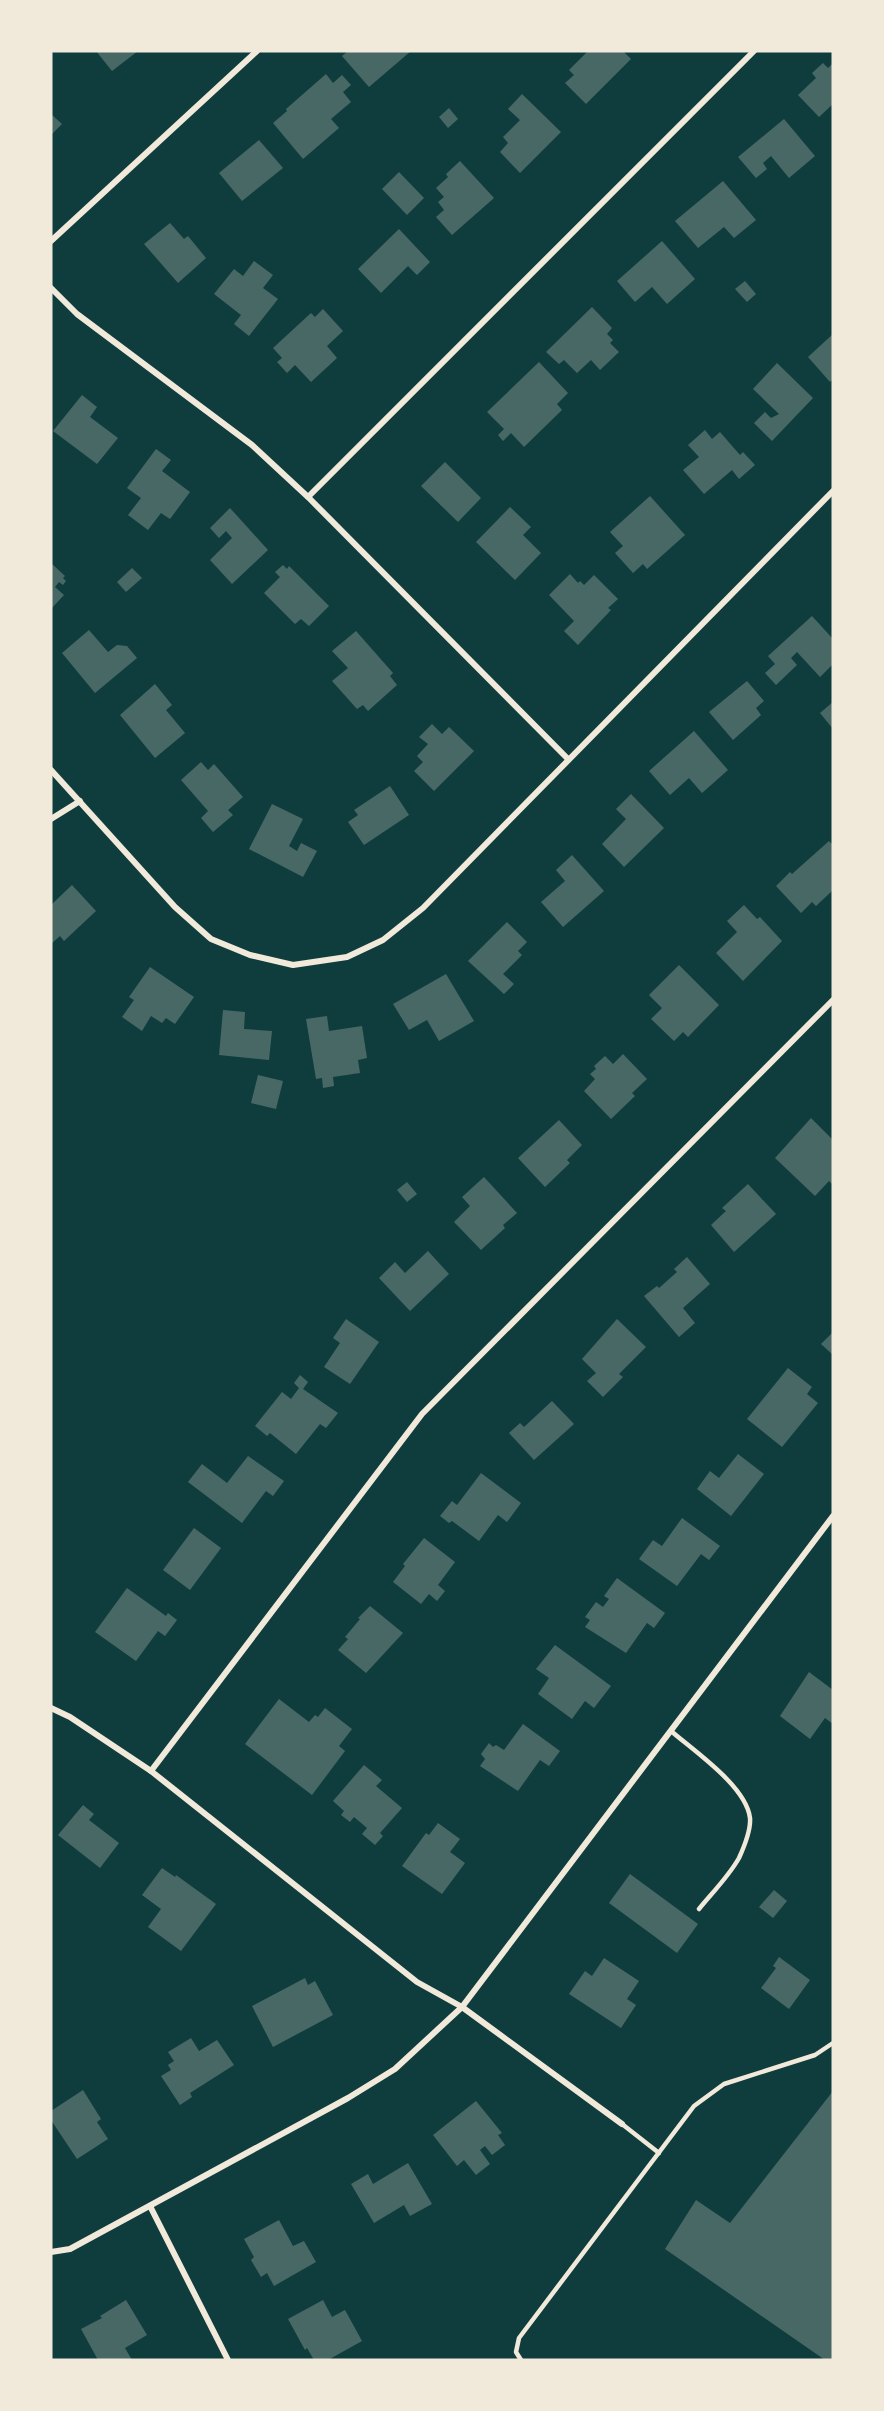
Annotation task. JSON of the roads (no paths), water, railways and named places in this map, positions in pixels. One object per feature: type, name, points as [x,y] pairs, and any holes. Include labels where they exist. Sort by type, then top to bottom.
[{"type":"street","points":[[51,241],[257,51]]},
{"type":"street","points":[[308,497],[754,51]]},
{"type":"street","points":[[51,288],[77,314],[252,445],[308,497],[568,759]]},
{"type":"street","points":[[51,770],[175,907],[211,939],[250,955],[293,964],[347,957],[383,940],[423,908],[833,491]]},
{"type":"street","points":[[51,819],[80,801]]},
{"type":"street","points":[[151,1771],[422,1414],[833,1000]]},
{"type":"street","points":[[51,2252],[70,2249],[348,2098],[395,2069],[462,2007],[833,1516]]},
{"type":"street","points":[[51,1708],[70,1717],[151,1771],[417,1982],[462,2007],[622,2124]]},
{"type":"street","points":[[150,2206],[228,2360]]},
{"type":"lane","points":[[671,1731],[744,1798],[750,1819],[747,1837],[738,1859],[699,1909]]},
{"type":"lane","points":[[521,2360],[516,2352],[519,2338],[694,2106],[724,2084],[815,2055],[833,2043]]},
{"type":"lane","points":[[622,2124],[659,2152]]}]
